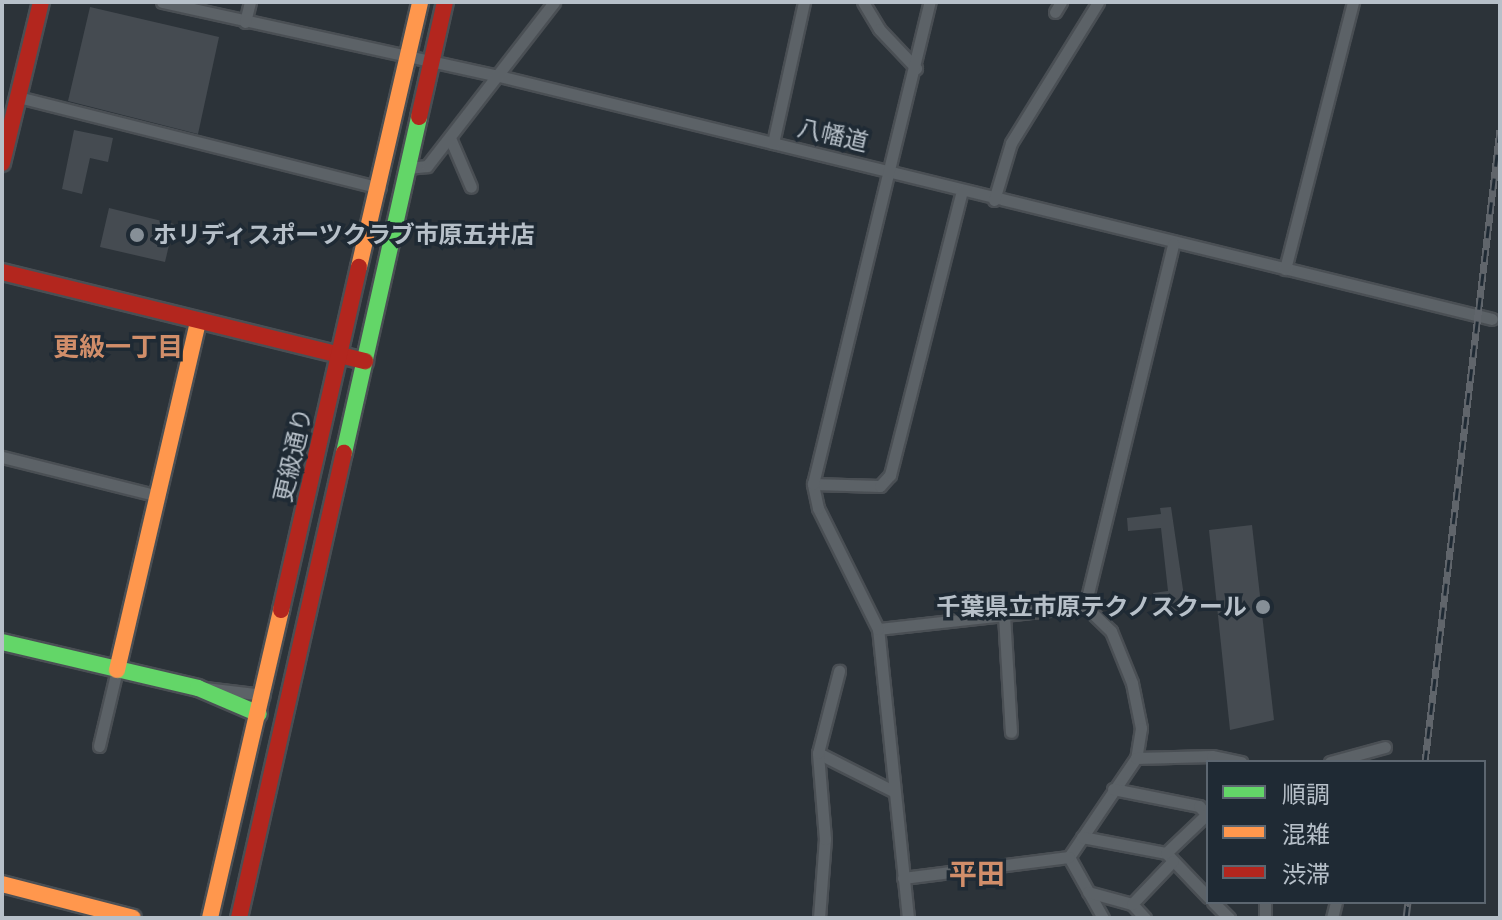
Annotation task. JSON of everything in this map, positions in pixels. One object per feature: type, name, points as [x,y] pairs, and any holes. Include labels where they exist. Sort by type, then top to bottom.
[{"type":"street","points":[[2,163],[41,2]]},
{"type":"street","name":"八幡道","points":[[162,2],[431,66],[499,76],[887,170],[1173,244],[1492,319]]},
{"type":"street","points":[[245,22],[250,2]]},
{"type":"street","name":"更級通り","points":[[210,918],[264,695],[420,2]]},
{"type":"street","name":"更級通り","points":[[239,918],[445,2]]},
{"type":"street","points":[[408,168],[427,166],[554,2]]},
{"type":"street","points":[[773,143],[804,2]]},
{"type":"street","points":[[863,2],[879,29],[916,68]]},
{"type":"street","points":[[908,918],[878,629],[818,508],[813,484],[930,2]]},
{"type":"street","points":[[994,200],[1011,143],[1098,2]]},
{"type":"street","points":[[1285,269],[1353,2]]},
{"type":"street","points":[[18,97],[380,188]]},
{"type":"street","points":[[450,138],[471,187]]},
{"type":"street","points":[[813,484],[880,486],[890,475],[962,191]]},
{"type":"street","points":[[1085,606],[1173,244]]},
{"type":"street","points":[[2,272],[198,323],[365,361]]},
{"type":"street","points":[[99,746],[198,323]]},
{"type":"street","points":[[2,457],[158,496]]},
{"type":"street","points":[[878,629],[1085,606]]},
{"type":"street","points":[[903,878],[1069,857],[1136,758],[1141,728],[1132,683],[1111,631],[1085,606]]},
{"type":"street","points":[[1004,615],[1011,732]]},
{"type":"street","points":[[2,642],[198,688],[264,695]]},
{"type":"street","points":[[819,918],[825,839],[818,753],[839,671]]},
{"type":"street","points":[[198,688],[259,714]]},
{"type":"street","points":[[1330,760],[1330,757],[1385,747]]},
{"type":"street","points":[[818,753],[895,792]]},
{"type":"street","points":[[1136,758],[1212,756],[1231,760]]},
{"type":"street","points":[[1113,789],[1199,806],[1206,814]]},
{"type":"street","points":[[1132,904],[1206,816]]},
{"type":"street","points":[[1082,837],[1170,857],[1206,895]]},
{"type":"street","points":[[1069,857],[1103,918]]},
{"type":"street","points":[[2,884],[122,917]]},
{"type":"street","points":[[1088,892],[1132,904],[1145,918]]},
{"type":"building","points":[[90,7],[219,37],[198,134],[68,101]]},
{"type":"building","points":[[74,130],[113,138],[108,162],[90,158],[82,194],[62,189]]},
{"type":"building","name":"ホリディスポーツクラブ市原五井店","points":[[109,208],[174,224],[165,262],[100,247]]},
{"type":"building","points":[[1171,507],[1186,610],[1169,611],[1168,604],[1155,605],[1153,593],[1168,591],[1161,528],[1128,531],[1127,518],[1161,514],[1160,508]]},
{"type":"building","points":[[1252,525],[1274,720],[1230,730],[1209,530]]},
{"type":"railway","points":[[1425,760],[1500,129]]},
{"type":"railway","points":[[1406,918],[1408,904]]},
{"type":"traffic: fast","points":[[344,453],[419,117]]},
{"type":"traffic: fast","points":[[2,642],[198,688],[259,714]]},
{"type":"traffic: slow","points":[[359,267],[420,2]]},
{"type":"traffic: slow","points":[[117,670],[198,323]]},
{"type":"traffic: slow","points":[[210,918],[281,610]]},
{"type":"traffic: slow","points":[[2,884],[133,918]]},
{"type":"traffic: jam","points":[[2,163],[41,2]]},
{"type":"traffic: jam","points":[[419,117],[445,2]]},
{"type":"traffic: jam","points":[[281,610],[359,267]]},
{"type":"traffic: jam","points":[[2,272],[365,361]]},
{"type":"traffic: jam","points":[[239,918],[344,453]]},
{"type":"place","name":"ホリディスポーツクラブ市原五井店","points":[[137,235]]},
{"type":"place","name":"千葉県立市原テクノスクール","points":[[1263,607]]},
{"type":"district","name":"更級一丁目","points":[[118,347]]},
{"type":"district","name":"平田","points":[[977,874]]}]
